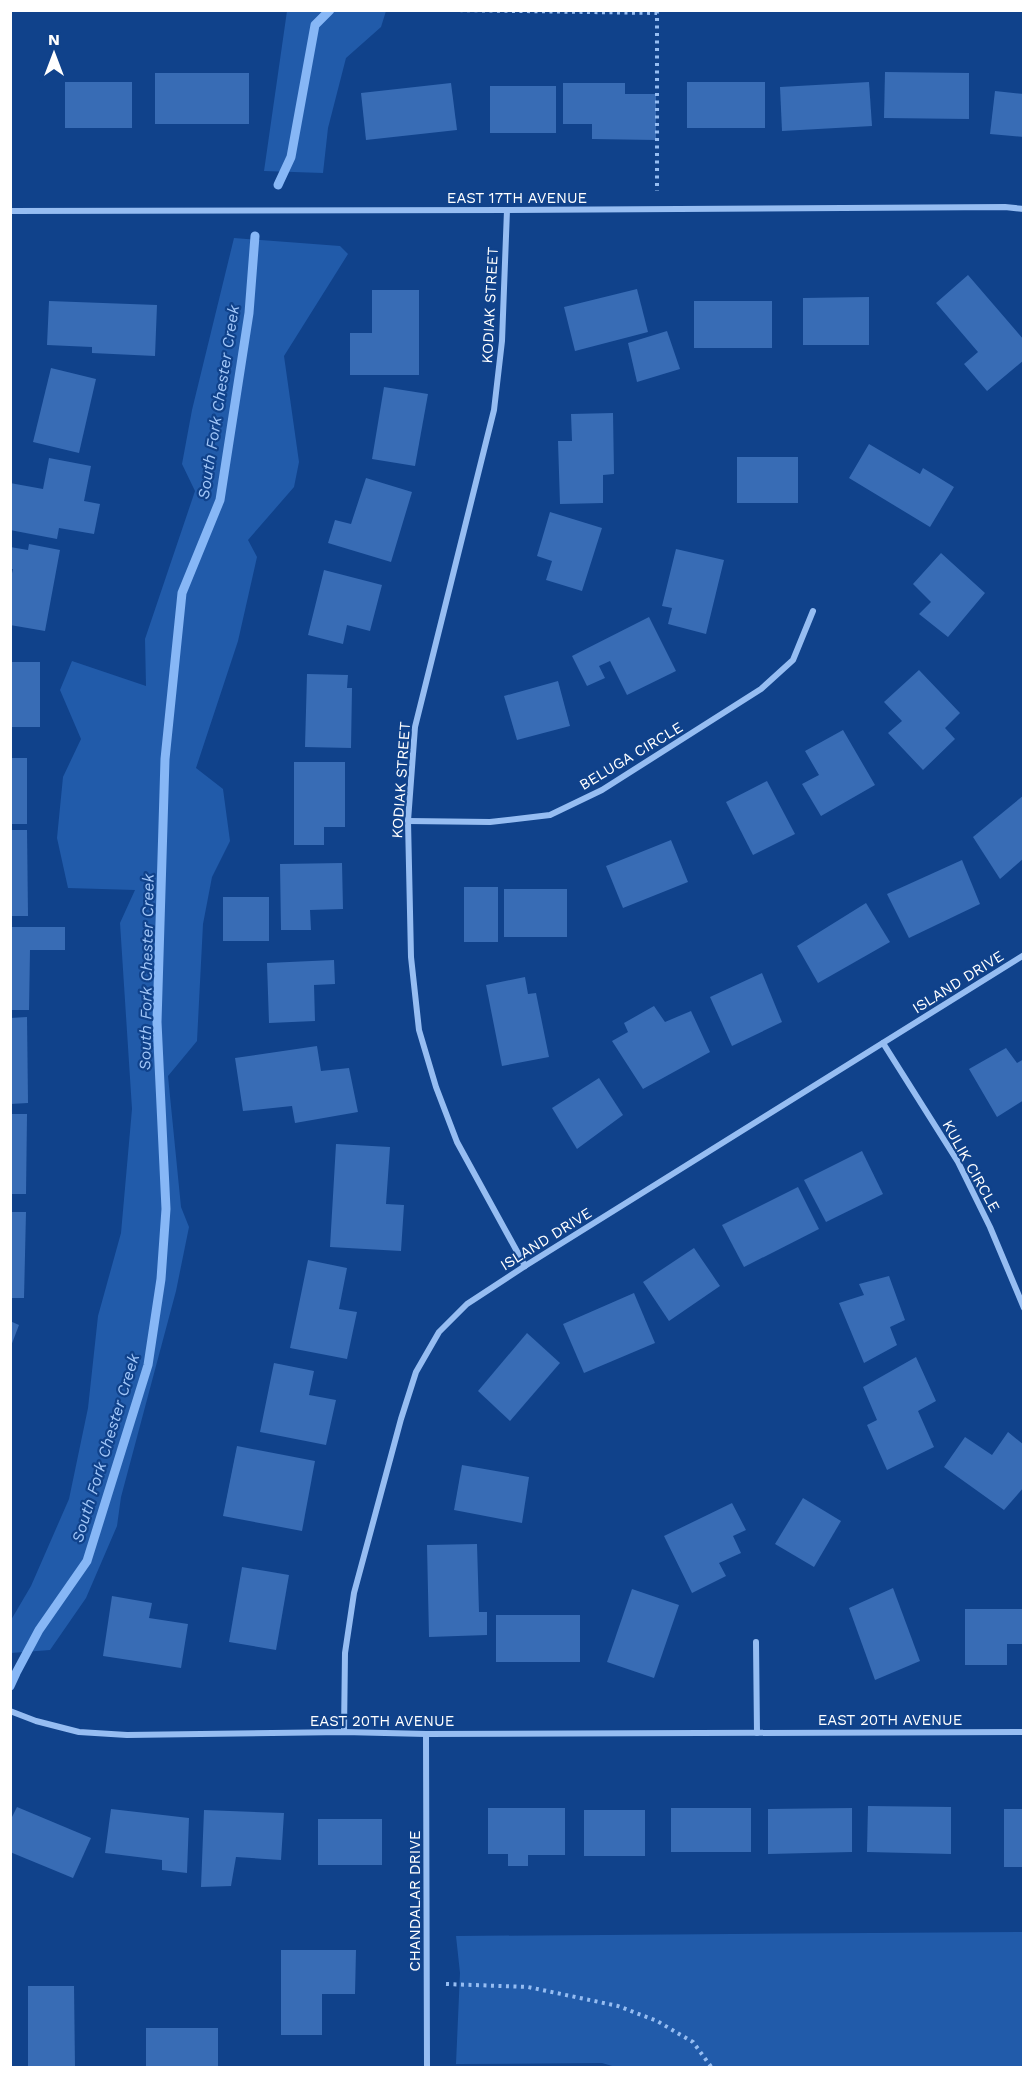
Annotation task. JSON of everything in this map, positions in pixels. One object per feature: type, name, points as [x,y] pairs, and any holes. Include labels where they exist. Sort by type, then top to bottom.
[{"type":"street","name":"EAST 17TH AVENUE","points":[[10,211],[993,207],[1023,209]]},
{"type":"street","name":"KODIAK STREET","points":[[507,210],[502,341],[494,410],[415,727],[408,821],[411,957],[419,1030],[436,1087],[457,1142],[525,1266]]},
{"type":"street","name":"BELUGA CIRCLE","points":[[408,821],[490,822],[550,815],[602,790],[761,689],[793,660],[813,611]]},
{"type":"street","name":"ISLAND DRIVE","points":[[344,1732],[345,1653],[354,1593],[416,1372],[439,1332],[467,1304],[525,1266],[1023,955]]},
{"type":"street","name":"KULIK CIRCLE","points":[[883,1043],[958,1162],[990,1227],[1023,1308]]},
{"type":"street","points":[[756,1642],[757,1733]]},
{"type":"street","name":"EAST 20TH AVENUE","points":[[10,1711],[36,1721],[79,1732],[127,1735],[344,1732],[426,1734],[1023,1732]]},
{"type":"street","name":"CHANDALAR DRIVE","points":[[426,1734],[427,2067]]},
{"type":"path","points":[[452,10],[657,14],[657,209]]},
{"type":"path","points":[[427,1983],[528,1987],[618,2006],[657,2021],[693,2042],[711,2067]]},
{"type":"shaded area","points":[[287,11],[386,11],[381,27],[346,58],[328,128],[323,173],[264,171]]},
{"type":"shaded area","points":[[234,238],[340,246],[348,254],[284,356],[299,462],[294,487],[248,540],[257,557],[238,641],[196,768],[223,789],[230,841],[212,877],[203,924],[197,1041],[168,1076],[181,1207],[189,1227],[176,1291],[121,1497],[117,1526],[86,1598],[50,1650],[11,1653],[11,1620],[31,1586],[69,1499],[88,1408],[98,1316],[121,1233],[132,1109],[120,923],[135,890],[68,888],[57,838],[63,777],[81,739],[60,690],[72,661],[146,686],[145,639],[195,491],[182,464],[192,410]]},
{"type":"shaded area","points":[[1023,1932],[1024,2066],[1021,2067],[619,2068],[602,2063],[456,2064],[460,1973],[456,1936]]},
{"type":"building","points":[[885,72],[969,73],[969,119],[884,118]]},
{"type":"building","points":[[155,73],[249,73],[249,124],[155,124]]},
{"type":"building","points":[[65,82],[132,82],[132,128],[65,128]]},
{"type":"building","points":[[687,82],[765,82],[765,128],[687,128]]},
{"type":"building","points":[[869,82],[872,126],[782,131],[780,87]]},
{"type":"building","points":[[451,83],[457,130],[366,140],[361,93]]},
{"type":"building","points":[[563,83],[625,83],[625,94],[656,94],[656,140],[592,139],[592,124],[563,124]]},
{"type":"building","points":[[490,86],[556,86],[556,133],[490,133]]},
{"type":"building","points":[[995,91],[1024,94],[1024,137],[990,134]]},
{"type":"building","points":[[968,275],[1024,340],[1024,360],[987,391],[964,364],[978,352],[936,303]]},
{"type":"building","points":[[637,289],[648,332],[575,351],[564,307]]},
{"type":"building","points":[[372,290],[419,290],[419,375],[350,375],[350,333],[372,333]]},
{"type":"building","points":[[869,297],[869,345],[803,345],[803,298]]},
{"type":"building","points":[[49,301],[157,305],[155,356],[92,353],[92,347],[47,345]]},
{"type":"building","points":[[694,301],[772,301],[772,348],[694,348]]},
{"type":"building","points":[[667,331],[680,369],[637,382],[628,343]]},
{"type":"building","points":[[51,368],[96,379],[79,453],[33,442]]},
{"type":"building","points":[[384,387],[428,394],[415,466],[372,459]]},
{"type":"building","points":[[613,413],[614,474],[603,475],[603,503],[560,504],[558,441],[572,441],[571,414]]},
{"type":"building","points":[[869,444],[920,474],[923,468],[954,487],[930,527],[849,478]]},
{"type":"building","points":[[737,457],[798,457],[798,503],[737,503]]},
{"type":"building","points":[[49,458],[91,466],[84,501],[100,504],[94,534],[59,528],[57,539],[10,530],[10,483],[43,489]]},
{"type":"building","points":[[366,478],[412,492],[391,562],[328,543],[335,520],[351,524]]},
{"type":"building","points":[[550,512],[602,528],[582,591],[546,580],[552,561],[537,556]]},
{"type":"building","points":[[29,544],[60,550],[45,631],[10,625],[10,582],[13,569],[10,569],[10,547],[28,550]]},
{"type":"building","points":[[676,549],[724,560],[706,634],[668,624],[672,608],[662,606]]},
{"type":"building","points":[[941,553],[985,593],[948,637],[919,614],[931,602],[913,584]]},
{"type":"building","points":[[324,570],[382,585],[370,631],[347,625],[343,644],[308,635]]},
{"type":"building","points":[[649,617],[676,671],[627,695],[610,661],[599,666],[605,678],[587,686],[572,656]]},
{"type":"building","points":[[10,662],[40,662],[40,727],[10,727]]},
{"type":"building","points":[[919,670],[960,713],[945,728],[955,739],[923,770],[888,733],[902,721],[884,702]]},
{"type":"building","points":[[307,674],[348,675],[347,688],[352,688],[351,748],[305,747]]},
{"type":"building","points":[[558,681],[570,726],[517,740],[504,696]]},
{"type":"building","points":[[843,730],[875,785],[821,816],[802,784],[819,775],[805,751]]},
{"type":"building","points":[[10,758],[27,758],[27,824],[10,824]]},
{"type":"building","points":[[294,762],[345,762],[345,827],[324,827],[324,845],[294,845]]},
{"type":"building","points":[[767,781],[795,834],[753,855],[726,802]]},
{"type":"building","points":[[1024,795],[1024,858],[1000,879],[973,837]]},
{"type":"building","points":[[10,830],[27,830],[28,916],[10,916]]},
{"type":"building","points":[[671,840],[688,882],[623,908],[606,866]]},
{"type":"building","points":[[962,860],[980,904],[909,938],[887,894]]},
{"type":"building","points":[[342,863],[343,909],[310,910],[311,930],[281,930],[280,864]]},
{"type":"building","points":[[464,887],[498,887],[498,942],[464,942]]},
{"type":"building","points":[[504,889],[567,889],[567,937],[504,937]]},
{"type":"building","points":[[223,897],[269,897],[269,941],[223,941]]},
{"type":"building","points":[[866,903],[890,942],[818,983],[797,946]]},
{"type":"building","points":[[10,927],[65,927],[65,950],[30,950],[29,1010],[10,1010]]},
{"type":"building","points":[[334,960],[335,984],[314,985],[315,1021],[269,1023],[267,963]]},
{"type":"building","points":[[762,973],[782,1022],[732,1046],[710,997]]},
{"type":"building","points":[[525,977],[528,994],[536,993],[549,1057],[502,1066],[486,985]]},
{"type":"building","points":[[654,1006],[665,1022],[691,1011],[710,1052],[643,1089],[612,1041],[628,1032],[624,1023]]},
{"type":"building","points":[[27,1017],[28,1103],[10,1104],[10,1018]]},
{"type":"building","points":[[317,1046],[321,1071],[349,1068],[358,1112],[295,1123],[292,1106],[243,1111],[235,1058]]},
{"type":"building","points":[[1006,1048],[1017,1063],[1024,1059],[1024,1100],[997,1117],[969,1069]]},
{"type":"building","points":[[599,1078],[623,1115],[577,1149],[552,1108]]},
{"type":"building","points":[[10,1114],[27,1114],[26,1194],[10,1194]]},
{"type":"building","points":[[336,1144],[390,1147],[386,1204],[404,1205],[401,1251],[330,1247]]},
{"type":"building","points":[[862,1151],[883,1194],[826,1222],[804,1180]]},
{"type":"building","points":[[798,1187],[819,1229],[744,1267],[722,1225]]},
{"type":"building","points":[[10,1212],[26,1212],[24,1298],[10,1298]]},
{"type":"building","points":[[694,1248],[720,1286],[669,1321],[643,1282]]},
{"type":"building","points":[[308,1260],[347,1268],[339,1309],[357,1312],[347,1359],[290,1348]]},
{"type":"building","points":[[889,1276],[905,1320],[890,1327],[897,1345],[864,1363],[839,1303],[864,1295],[859,1284]]},
{"type":"building","points":[[634,1293],[655,1343],[584,1373],[563,1324]]},
{"type":"building","points":[[10,1321],[19,1325],[11,1346],[10,1346]]},
{"type":"building","points":[[527,1333],[560,1363],[510,1421],[478,1391]]},
{"type":"building","points":[[916,1357],[936,1401],[918,1411],[934,1447],[887,1470],[867,1425],[877,1420],[863,1387]]},
{"type":"building","points":[[274,1363],[314,1371],[309,1395],[336,1400],[326,1445],[260,1432]]},
{"type":"building","points":[[1008,1432],[1024,1445],[1024,1487],[1004,1510],[944,1467],[965,1437],[992,1455]]},
{"type":"building","points":[[237,1446],[315,1461],[302,1531],[223,1516]]},
{"type":"building","points":[[462,1465],[529,1477],[522,1523],[454,1510]]},
{"type":"building","points":[[803,1498],[841,1521],[814,1567],[775,1544]]},
{"type":"building","points":[[732,1503],[746,1530],[733,1536],[741,1553],[719,1563],[726,1576],[692,1593],[664,1536]]},
{"type":"building","points":[[477,1544],[479,1612],[487,1612],[487,1635],[429,1637],[427,1545]]},
{"type":"building","points":[[242,1567],[289,1575],[276,1650],[229,1642]]},
{"type":"building","points":[[893,1588],[920,1661],[875,1680],[849,1608]]},
{"type":"building","points":[[632,1589],[679,1605],[654,1678],[607,1662]]},
{"type":"building","points":[[112,1596],[152,1603],[149,1618],[188,1624],[181,1668],[103,1656]]},
{"type":"building","points":[[965,1609],[1024,1609],[1024,1644],[1007,1644],[1007,1665],[965,1665]]},
{"type":"building","points":[[496,1615],[580,1615],[580,1662],[496,1662]]},
{"type":"building","points":[[868,1806],[951,1807],[951,1854],[867,1852]]},
{"type":"building","points":[[17,1807],[91,1838],[73,1878],[10,1852],[10,1821]]},
{"type":"building","points":[[488,1808],[565,1808],[565,1855],[528,1855],[528,1866],[508,1866],[508,1854],[488,1854]]},
{"type":"building","points":[[671,1808],[751,1808],[751,1852],[671,1852]]},
{"type":"building","points":[[852,1808],[852,1852],[768,1854],[768,1809]]},
{"type":"building","points":[[111,1809],[189,1818],[187,1873],[162,1870],[162,1860],[105,1853]]},
{"type":"building","points":[[1004,1809],[1024,1809],[1024,1867],[1004,1867]]},
{"type":"building","points":[[204,1810],[284,1813],[281,1860],[236,1857],[231,1886],[201,1887]]},
{"type":"building","points":[[584,1810],[645,1810],[645,1856],[584,1856]]},
{"type":"building","points":[[318,1819],[382,1819],[382,1865],[318,1865]]},
{"type":"building","points":[[281,1950],[356,1950],[355,1994],[322,1994],[322,2035],[281,2035]]},
{"type":"building","points":[[28,1986],[74,1986],[75,2068],[28,2068]]},
{"type":"building","points":[[146,2028],[218,2028],[218,2068],[146,2068]]},
{"type":"waterway","name":"South Fork Chester Creek","points":[[278,185],[291,157],[315,25],[330,10]]},
{"type":"waterway","name":"South Fork Chester Creek","points":[[10,1686],[39,1630],[87,1561],[148,1365],[161,1279],[166,1209],[157,1022],[165,759],[182,593],[220,500],[249,313],[255,236]]}]
